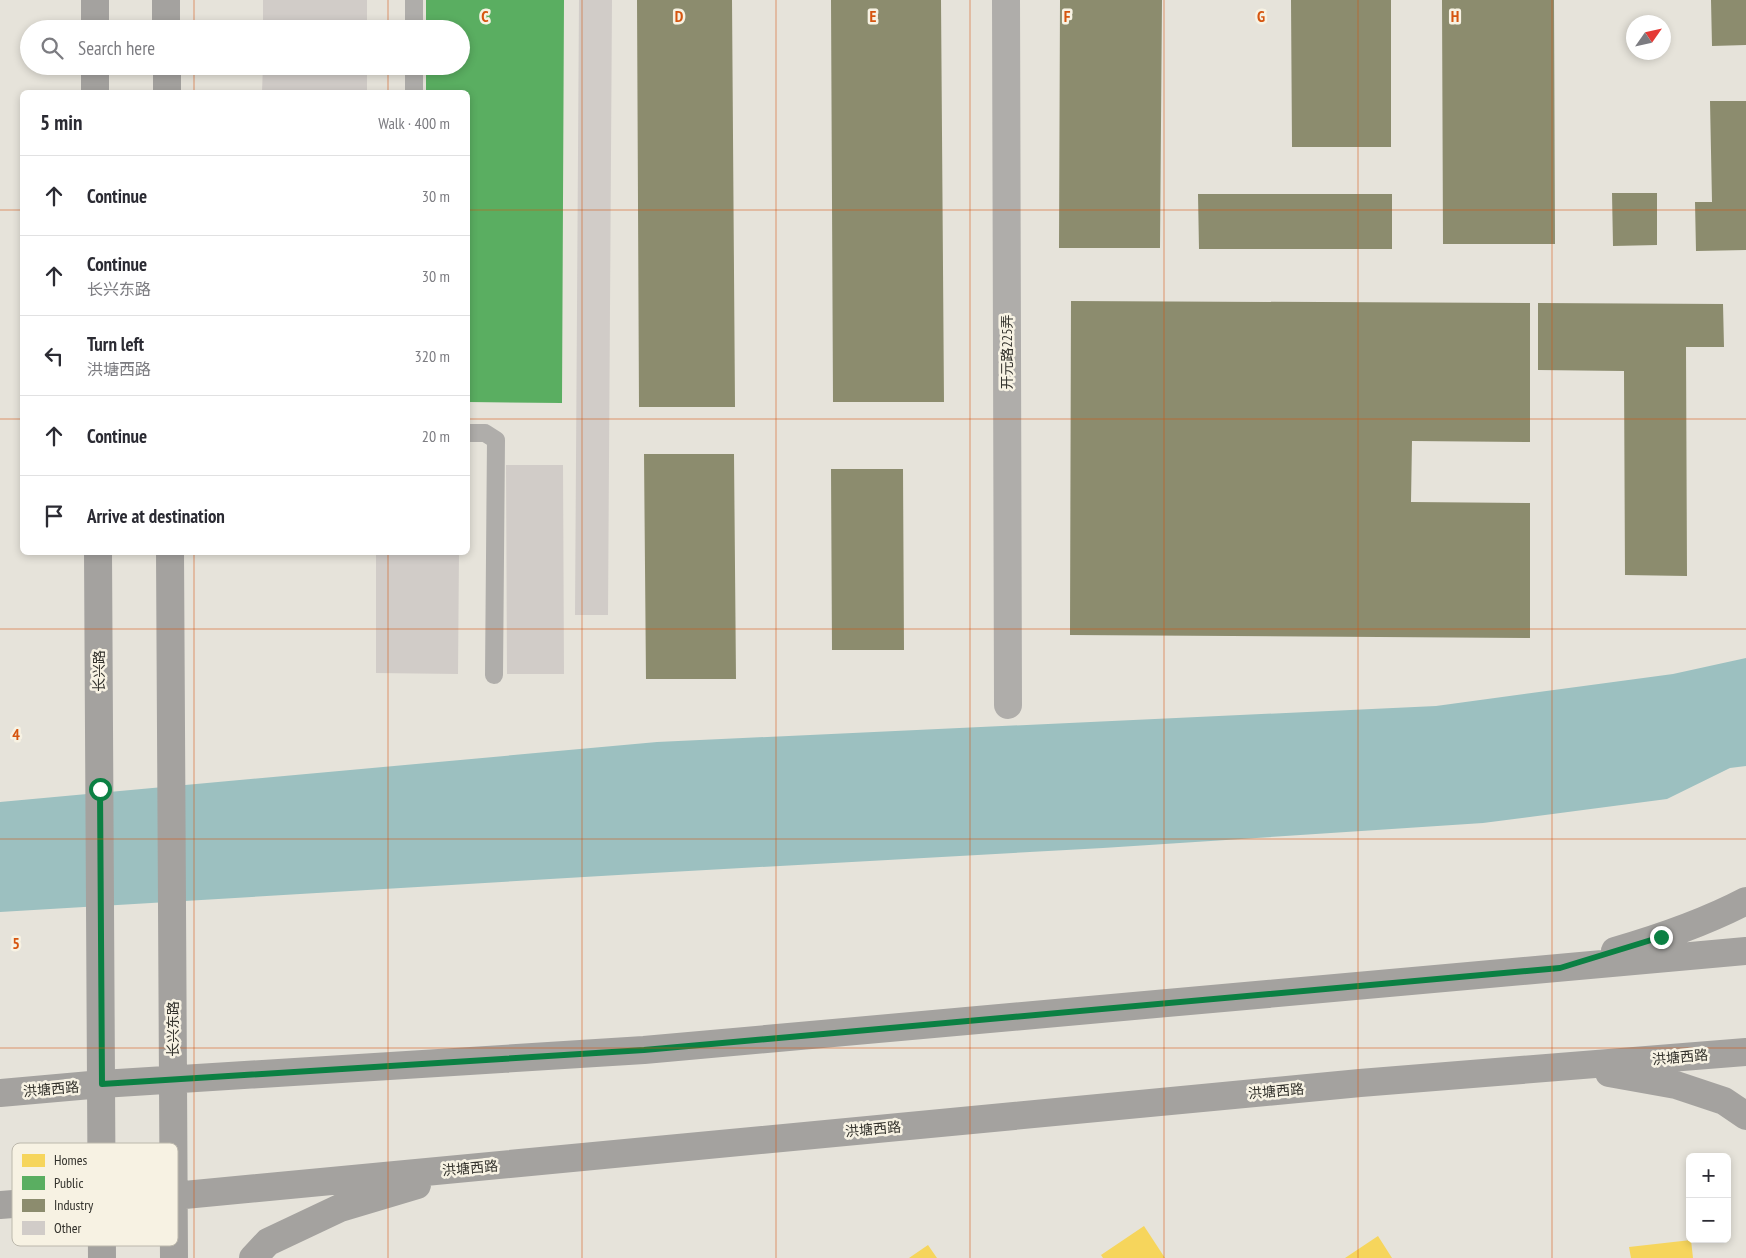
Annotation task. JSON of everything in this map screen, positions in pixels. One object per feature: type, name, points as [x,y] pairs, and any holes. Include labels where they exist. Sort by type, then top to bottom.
[{"type":"main road","points":[[95,0],[95,20]]},
{"type":"main road","points":[[166,0],[166,20]]},
{"type":"main road","points":[[95,75],[95,90]]},
{"type":"main road","points":[[167,75],[167,90]]},
{"type":"main road","name":"长兴路","points":[[98,555],[102,1084]]},
{"type":"main road","name":"长兴东路","points":[[170,555],[174,1143]]},
{"type":"main road","points":[[1560,968],[1661,937],[1718,916],[1746,901]]},
{"type":"main road","name":"洪塘西路","points":[[0,1093],[102,1084],[644,1050],[1746,951]]},
{"type":"main road","name":"洪塘西路","points":[[178,1196],[1360,1083],[1746,1052]]},
{"type":"main road","points":[[1571,1066],[1676,1085],[1724,1101],[1746,1116]]},
{"type":"main road","points":[[102,1084],[102,1143]]},
{"type":"main road","points":[[253,1258],[268,1242],[340,1208],[476,1167]]},
{"type":"street","name":"开元路225弄","points":[[1006,0],[1008,705]]},
{"type":"lane","points":[[414,0],[414,20]]},
{"type":"lane","points":[[414,75],[414,90]]},
{"type":"lane","points":[[470,434],[485,433],[496,440],[494,675]]},
{"type":"water","points":[[1746,658],[1746,766],[1730,768],[1667,799],[1483,823],[1103,848],[0,912],[0,802],[657,742],[1436,706],[1673,674]]},
{"type":"building: Homes","points":[[1144,1226],[1165,1258],[1103,1258],[1101,1255]]},
{"type":"building: Homes","points":[[1378,1236],[1392,1258],[1345,1258]]},
{"type":"building: Homes","points":[[1686,1241],[1686,1243],[1691,1243],[1693,1258],[1631,1258],[1629,1247]]},
{"type":"building: Homes","points":[[928,1245],[937,1258],[909,1258]]},
{"type":"building: Public","points":[[426,0],[564,0],[562,403],[470,402],[470,90],[426,90],[426,75],[470,75],[470,20],[426,20]]},
{"type":"building: Industry","points":[[637,0],[732,0],[735,407],[639,407]]},
{"type":"building: Industry","points":[[831,0],[941,0],[944,402],[833,402]]},
{"type":"building: Industry","points":[[1060,0],[1162,0],[1160,248],[1059,248]]},
{"type":"building: Industry","points":[[1291,0],[1391,0],[1391,147],[1292,147]]},
{"type":"building: Industry","points":[[1442,0],[1554,0],[1555,244],[1443,244]]},
{"type":"building: Industry","points":[[1711,0],[1746,0],[1746,45],[1712,46]]},
{"type":"building: Industry","points":[[1710,101],[1746,101],[1746,250],[1696,251],[1695,202],[1712,202]]},
{"type":"building: Industry","points":[[1612,193],[1657,193],[1657,245],[1613,246]]},
{"type":"building: Industry","points":[[1198,194],[1392,194],[1392,249],[1199,249]]},
{"type":"building: Industry","points":[[1071,301],[1530,303],[1530,442],[1412,441],[1411,502],[1530,503],[1530,638],[1070,635]]},
{"type":"building: Industry","points":[[1538,303],[1723,304],[1724,347],[1686,347],[1687,576],[1625,575],[1624,371],[1538,370]]},
{"type":"building: Industry","points":[[644,454],[734,454],[736,679],[646,679]]},
{"type":"building: Industry","points":[[831,469],[903,469],[904,650],[832,650]]},
{"type":"building: Other","points":[[263,0],[367,0],[367,20],[263,20]]},
{"type":"building: Other","points":[[579,0],[612,0],[608,615],[575,615]]},
{"type":"building: Other","points":[[263,75],[367,75],[367,90],[262,90]]},
{"type":"building: Other","points":[[506,465],[563,465],[564,674],[507,674]]},
{"type":"building: Other","points":[[376,555],[459,555],[458,674],[376,673]]},
{"type":"route","points":[[100,789],[102,1084],[644,1050],[1560,968],[1661,937]]}]
